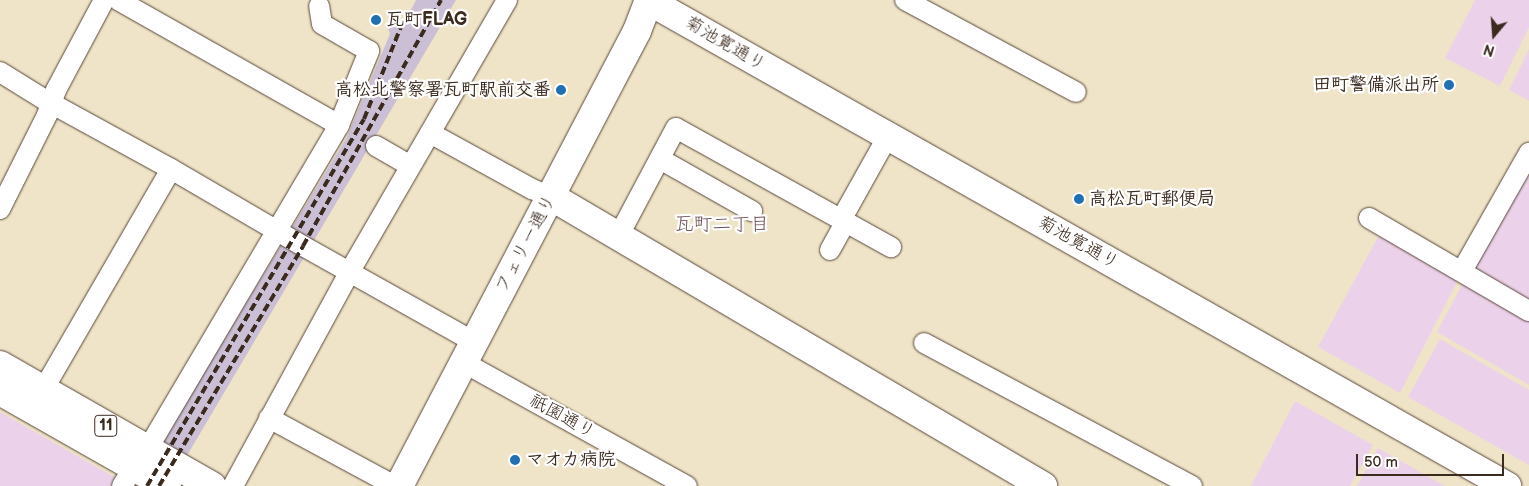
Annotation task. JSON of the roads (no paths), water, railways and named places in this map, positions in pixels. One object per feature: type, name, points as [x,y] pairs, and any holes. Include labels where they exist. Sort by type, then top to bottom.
[{"type":"main road","name":"菊池寛通り","points":[[649,0],[1507,486]]},
{"type":"main road","name":"フェリー通り","points":[[402,485],[469,352],[552,197],[637,31],[649,0]]},
{"type":"main road","points":[[552,197],[1044,486]]},
{"type":"main road","name":"11","points":[[0,365],[43,390],[134,467],[212,486]]},
{"type":"main road","name":"11","points":[[0,391],[167,486]]},
{"type":"street","points":[[0,209],[51,103],[104,0]]},
{"type":"street","points":[[118,0],[339,126]]},
{"type":"street","points":[[233,486],[350,271],[507,0]]},
{"type":"street","points":[[905,0],[1076,92]]},
{"type":"street","points":[[134,467],[278,231],[339,126],[368,51],[322,24],[319,6]]},
{"type":"street","name":"祇園通り","points":[[0,72],[51,103],[350,271],[469,352],[687,486]]},
{"type":"street","points":[[619,235],[676,128],[892,247]]},
{"type":"street","points":[[430,133],[532,189],[552,197]]},
{"type":"street","points":[[841,220],[888,136]]},
{"type":"street","points":[[376,146],[410,166]]},
{"type":"street","points":[[1462,271],[1529,153]]},
{"type":"street","points":[[660,159],[752,211]]},
{"type":"street","points":[[43,390],[171,169]]},
{"type":"street","points":[[1369,218],[1529,311]]},
{"type":"street","points":[[830,250],[844,225],[841,220]]},
{"type":"street","points":[[924,342],[1192,486]]},
{"type":"street","points":[[269,418],[402,485]]},
{"type":"railway","points":[[159,486],[303,246],[441,0]]},
{"type":"railway","points":[[147,486],[364,119],[402,24]]},
{"type":"place","name":"瓦町FLAG","points":[[376,20]]},
{"type":"place","name":"田町警備派出所","points":[[1449,85]]},
{"type":"place","name":"高松北警察署瓦町駅前交番","points":[[561,90]]},
{"type":"place","name":"高松瓦町郵便局","points":[[1079,199]]},
{"type":"place","name":"マオカ病院","points":[[515,460]]},
{"type":"district","name":"瓦町二丁目","points":[[722,225]]}]
